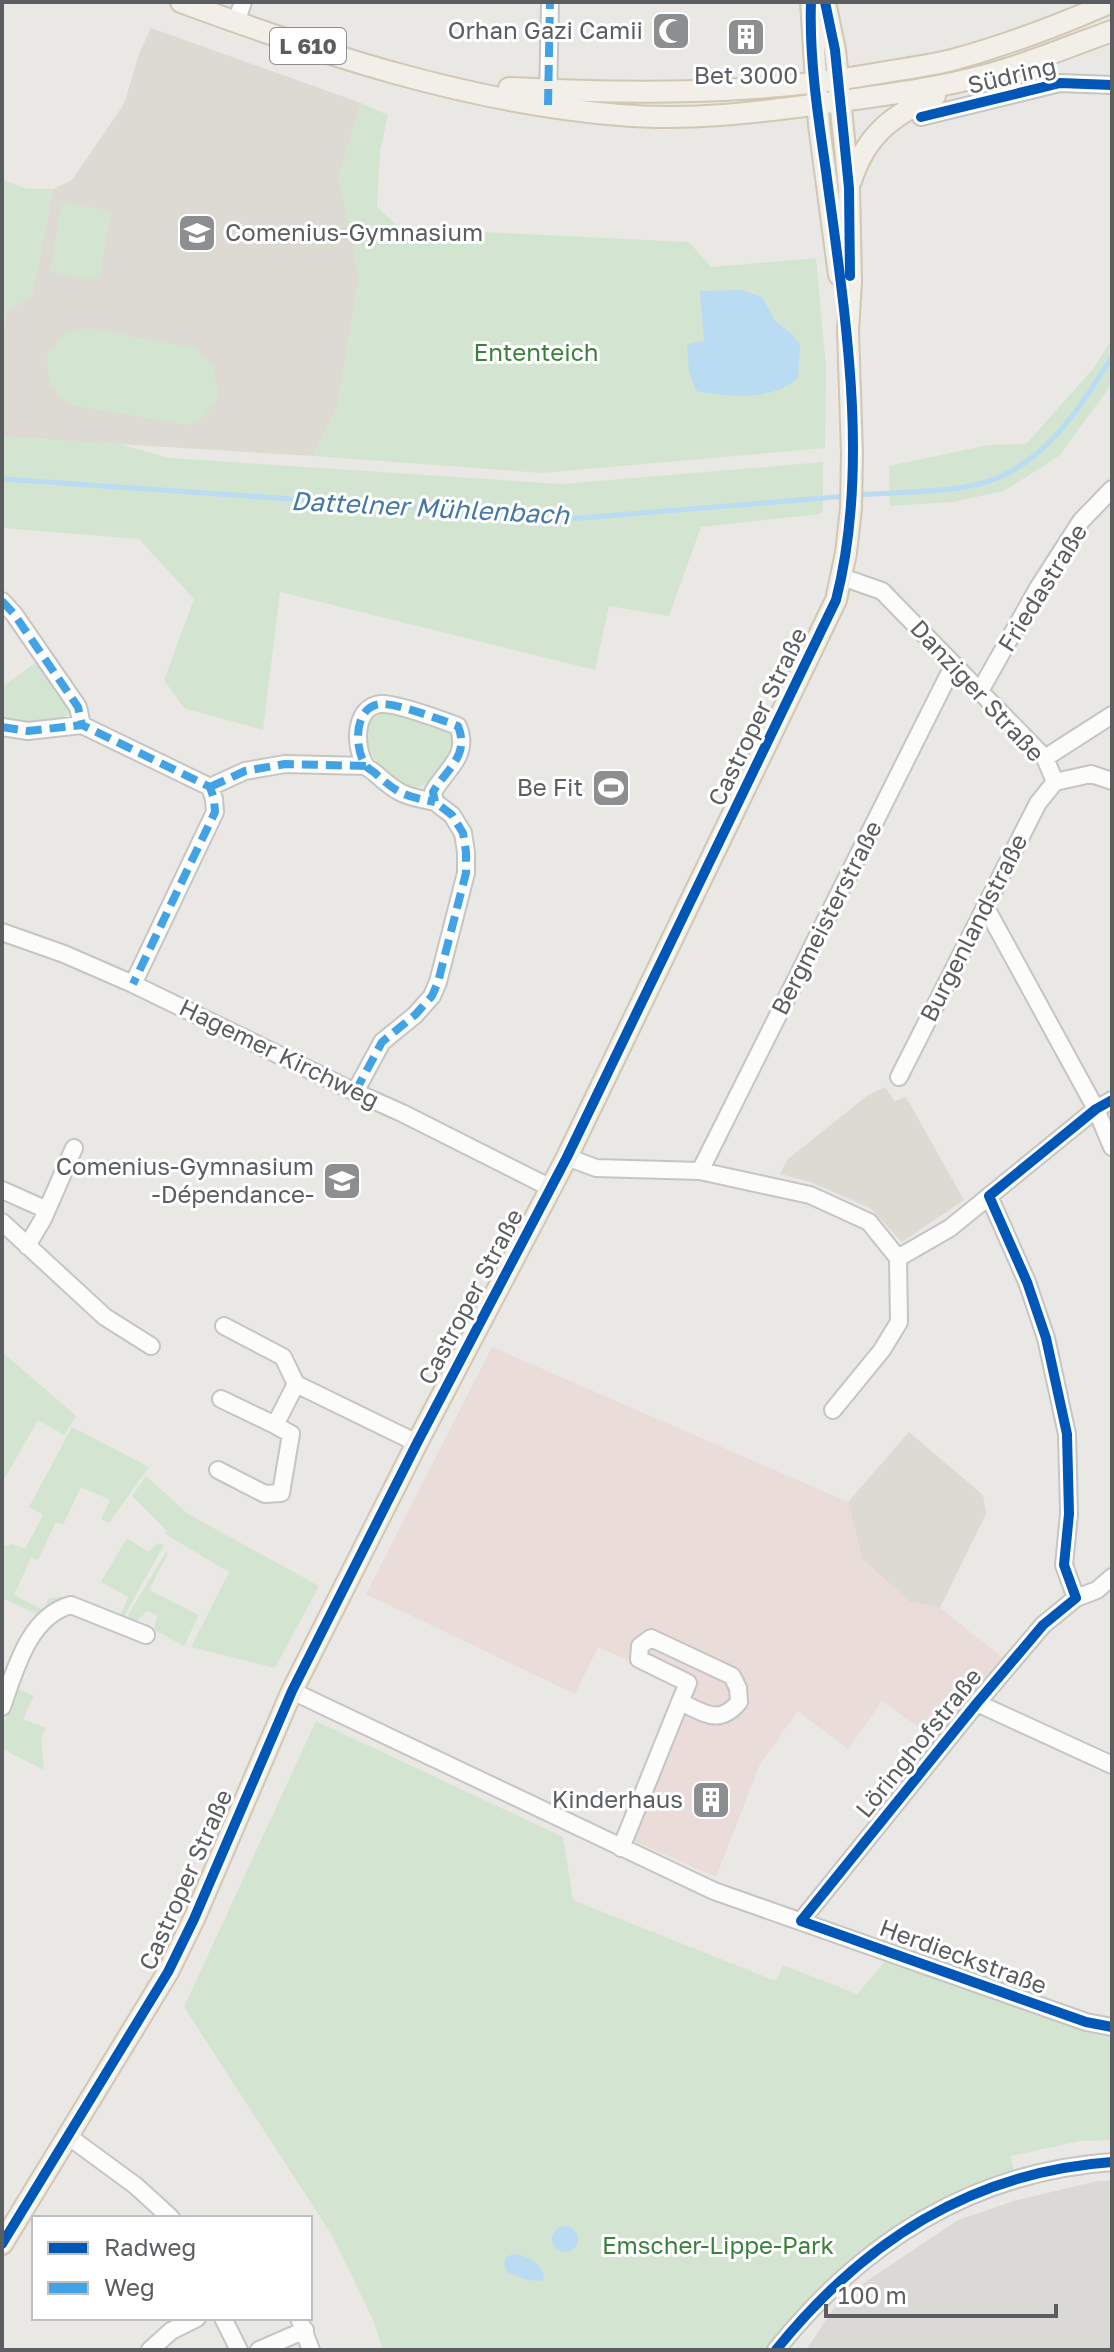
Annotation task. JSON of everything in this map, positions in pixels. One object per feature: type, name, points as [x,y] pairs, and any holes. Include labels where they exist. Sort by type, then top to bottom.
[{"type":"main road","name":"Südring","points":[[181,2],[437,84],[487,97],[548,98],[839,80],[948,61],[1053,28],[1112,2]]},
{"type":"main road","name":"Castroper Straße","points":[[811,2],[817,104],[848,331]]},
{"type":"main road","name":"Castroper Straße","points":[[2,2244],[168,1972],[292,1691],[417,1443],[567,1157],[829,614],[842,577],[851,508],[848,331],[851,281],[849,188],[839,80],[825,2]]},
{"type":"main road","name":"Südring","points":[[548,98],[621,115],[716,115],[840,102],[910,92],[974,78],[1112,31]]},
{"type":"main road","points":[[849,188],[859,158],[871,138],[884,126],[909,107],[974,78]]},
{"type":"street","points":[[236,22],[243,2]]},
{"type":"street","points":[[548,98],[550,2]]},
{"type":"street","name":"Südring","points":[[921,117],[1060,83],[1112,85]]},
{"type":"street","name":"Friedastraße","points":[[980,691],[1081,521],[1112,489]]},
{"type":"street","name":"Danziger Straße","points":[[842,577],[882,591],[1045,758],[1055,782],[1091,774],[1112,781]]},
{"type":"street","points":[[2,601],[78,707],[82,725]]},
{"type":"street","name":"Bergmeisterstraße","points":[[700,1171],[953,666]]},
{"type":"street","points":[[355,1092],[382,1042],[415,1015],[432,996],[466,873],[463,833],[452,815],[435,802],[393,790],[366,766],[358,725],[372,707],[381,704],[392,706],[458,726],[464,740],[459,756],[433,792],[435,802]]},
{"type":"street","points":[[1045,758],[1112,715]]},
{"type":"street","points":[[2,727],[28,731],[82,725],[210,787],[215,812],[133,984]]},
{"type":"street","points":[[210,787],[245,771],[285,764],[366,766]]},
{"type":"street","name":"Burgenlandstraße","points":[[899,1077],[1038,803],[1055,782]]},
{"type":"street","points":[[985,906],[1096,1109],[1112,1147]]},
{"type":"street","name":"Hagemer Kirchweg","points":[[2,932],[64,954],[133,984],[551,1188]]},
{"type":"street","points":[[898,1258],[950,1228],[1096,1109],[1112,1100]]},
{"type":"street","points":[[27,1246],[47,1210],[74,1148]]},
{"type":"street","points":[[567,1157],[596,1168],[700,1171],[810,1195],[869,1222],[898,1258],[899,1322],[882,1350],[833,1410]]},
{"type":"street","points":[[2,1190],[47,1210]]},
{"type":"street","points":[[989,1196],[1027,1282],[1046,1338],[1067,1434],[1069,1514],[1064,1565],[1076,1598]]},
{"type":"street","points":[[2,1222],[105,1317],[151,1346]]},
{"type":"street","points":[[224,1326],[283,1357],[296,1384],[417,1443]]},
{"type":"street","points":[[275,1425],[296,1384]]},
{"type":"street","points":[[218,1470],[265,1494],[281,1493],[291,1434],[221,1399]]},
{"type":"street","name":"Löringhofstraße","points":[[801,1921],[1043,1625],[1076,1598],[1097,1590],[1112,1577]]},
{"type":"street","points":[[2,1707],[16,1667],[49,1613],[71,1605],[146,1635]]},
{"type":"street","points":[[621,1848],[680,1702],[688,1683],[639,1659],[640,1646],[651,1638],[732,1676],[738,1688],[739,1702],[729,1714],[714,1717],[680,1702]]},
{"type":"street","name":"Herdieckstraße","points":[[292,1691],[714,1891],[1086,2022],[1112,2027]]},
{"type":"street","points":[[977,1703],[1112,1765]]},
{"type":"street","points":[[68,2136],[136,2186],[169,2216]]},
{"type":"street","points":[[776,2350],[842,2278],[885,2242],[927,2217],[971,2195],[1014,2181],[1053,2170],[1112,2162]]},
{"type":"street","points":[[150,2350],[171,2331],[193,2320]]},
{"type":"street","points":[[224,2320],[239,2350]]},
{"type":"street","points":[[259,2350],[302,2324],[311,2350]]},
{"type":"shaded area","name":"Comenius-Gymnasium","points":[[151,28],[361,103],[339,177],[359,277],[338,404],[313,456],[2,437],[2,341],[6,312],[32,296],[53,189],[72,180],[124,104],[139,54]]},
{"type":"shaded area","points":[[885,1087],[895,1101],[906,1097],[964,1200],[902,1242],[870,1208],[810,1182],[780,1174],[788,1159],[867,1096]]},
{"type":"shaded area","points":[[492,1347],[848,1502],[862,1559],[910,1602],[940,1608],[1006,1660],[937,1740],[882,1701],[848,1749],[798,1711],[760,1764],[716,1877],[634,1841],[692,1689],[598,1647],[575,1694],[366,1594]]},
{"type":"shaded area","points":[[909,1432],[983,1495],[986,1514],[940,1608],[910,1602],[862,1559],[848,1502]]},
{"type":"shaded area","points":[[1097,2181],[1112,2181],[1112,2350],[806,2350],[840,2299],[958,2220],[1014,2201]]},
{"type":"green space","name":"Ententeich","points":[[361,103],[388,115],[380,152],[377,207],[400,228],[689,242],[711,267],[816,258],[826,367],[825,448],[542,473],[313,456],[338,404],[359,277],[339,177]]},
{"type":"green space","points":[[2,179],[27,189],[53,189],[32,296],[6,312],[2,341]]},
{"type":"green space","points":[[62,202],[111,211],[99,280],[50,272]]},
{"type":"green space","points":[[87,328],[194,348],[212,365],[218,393],[215,403],[198,421],[187,425],[72,405],[59,396],[52,385],[47,356],[64,334]]},
{"type":"green space","points":[[1112,339],[1112,384],[1059,456],[1004,491],[953,502],[890,506],[889,466],[988,445],[1026,444],[1093,369]]},
{"type":"green space","points":[[2,437],[119,444],[169,458],[562,484],[823,462],[823,510],[820,514],[701,527],[669,616],[609,606],[595,670],[280,592],[263,730],[184,708],[164,680],[194,599],[139,539],[2,528]]},
{"type":"green space","points":[[41,659],[71,709],[68,715],[44,724],[2,721],[2,687]]},
{"type":"green space","points":[[389,713],[445,729],[456,739],[440,773],[421,786],[401,784],[384,772],[372,754],[367,735],[372,720]]},
{"type":"green space","points":[[2,1352],[76,1416],[64,1435],[38,1420],[2,1483]]},
{"type":"green space","points":[[72,1427],[149,1467],[109,1523],[101,1519],[110,1500],[81,1487],[63,1525],[56,1522],[38,1560],[31,1558],[14,1595],[43,1610],[49,1598],[71,1596],[70,1600],[42,1616],[2,1598],[2,1546],[12,1544],[25,1549],[43,1515],[29,1507]]},
{"type":"green space","points":[[146,1476],[188,1514],[319,1586],[275,1668],[191,1647],[229,1572],[165,1534],[167,1531],[132,1496]]},
{"type":"green space","points":[[127,1538],[148,1552],[158,1543],[164,1545],[121,1622],[118,1621],[128,1597],[101,1582]]},
{"type":"green space","points":[[166,1552],[149,1590],[199,1615],[184,1646],[154,1630],[157,1616],[148,1611],[136,1621],[124,1622]]},
{"type":"green space","points":[[16,1688],[34,1696],[23,1719],[46,1728],[41,1737],[44,1770],[2,1749],[2,1728]]},
{"type":"green space","name":"Emscher-Lippe-Park","points":[[316,1721],[563,1837],[573,1900],[776,1981],[783,1965],[857,1994],[885,1962],[1075,2026],[1112,2034],[1112,2140],[1080,2141],[1011,2156],[1015,2180],[925,2215],[774,2350],[383,2350],[373,2320],[333,2237],[184,2007]]},
{"type":"water","points":[[741,290],[762,297],[776,322],[800,344],[798,378],[776,391],[763,394],[736,396],[696,391],[689,372],[687,344],[704,341],[700,291]]},
{"type":"water","points":[[565,2226],[574,2230],[578,2239],[574,2248],[565,2252],[556,2248],[552,2239],[556,2230]]},
{"type":"water","points":[[514,2254],[534,2261],[541,2268],[544,2278],[541,2281],[528,2280],[507,2272],[504,2264],[506,2257]]},
{"type":"waterway","points":[[858,495],[961,488],[999,477],[1020,466],[1056,435],[1112,357]]},
{"type":"waterway","name":"Dattelner Mühlenbach","points":[[2,479],[495,513],[556,520],[848,496]]},
{"type":"marked path","points":[[548,105],[550,2]]},
{"type":"marked path","points":[[2,601],[78,707],[82,725]]},
{"type":"marked path","points":[[355,1092],[382,1042],[415,1015],[432,996],[466,873],[463,833],[452,815],[435,802],[433,792],[459,754],[461,736],[458,726],[397,706],[381,704],[365,712],[358,729],[358,739],[366,766],[402,793],[435,802]]},
{"type":"marked path","points":[[2,727],[28,731],[82,725],[210,787],[215,812],[133,984]]},
{"type":"marked path","points":[[210,787],[245,771],[285,764],[366,766]]},
{"type":"cycle path","points":[[2,2244],[168,1972],[292,1691],[417,1443],[567,1157],[836,600],[852,495],[851,386],[815,87],[811,2]]},
{"type":"cycle path","points":[[825,2],[835,50],[849,188],[850,276]]},
{"type":"cycle path","points":[[921,117],[1060,83],[1112,85]]},
{"type":"cycle path","points":[[1112,1100],[1096,1109],[989,1196],[1027,1282],[1046,1338],[1067,1434],[1069,1514],[1064,1565],[1076,1598],[1043,1625],[801,1921],[1086,2022],[1112,2027]]},
{"type":"cycle path","points":[[776,2350],[845,2276],[924,2219],[967,2197],[1012,2180],[1112,2162]]},
{"type":"place","name":"Orhan Gazi Camii","points":[[671,31]]},
{"type":"place","name":"Bet 3000","points":[[746,37]]},
{"type":"place","name":"Comenius-Gymnasium","points":[[197,233]]},
{"type":"place","name":"Be Fit","points":[[611,788]]},
{"type":"place","name":"Comenius-Gymnasium -Dépendance-","points":[[342,1181]]},
{"type":"place","name":"Kinderhaus","points":[[711,1800]]}]
